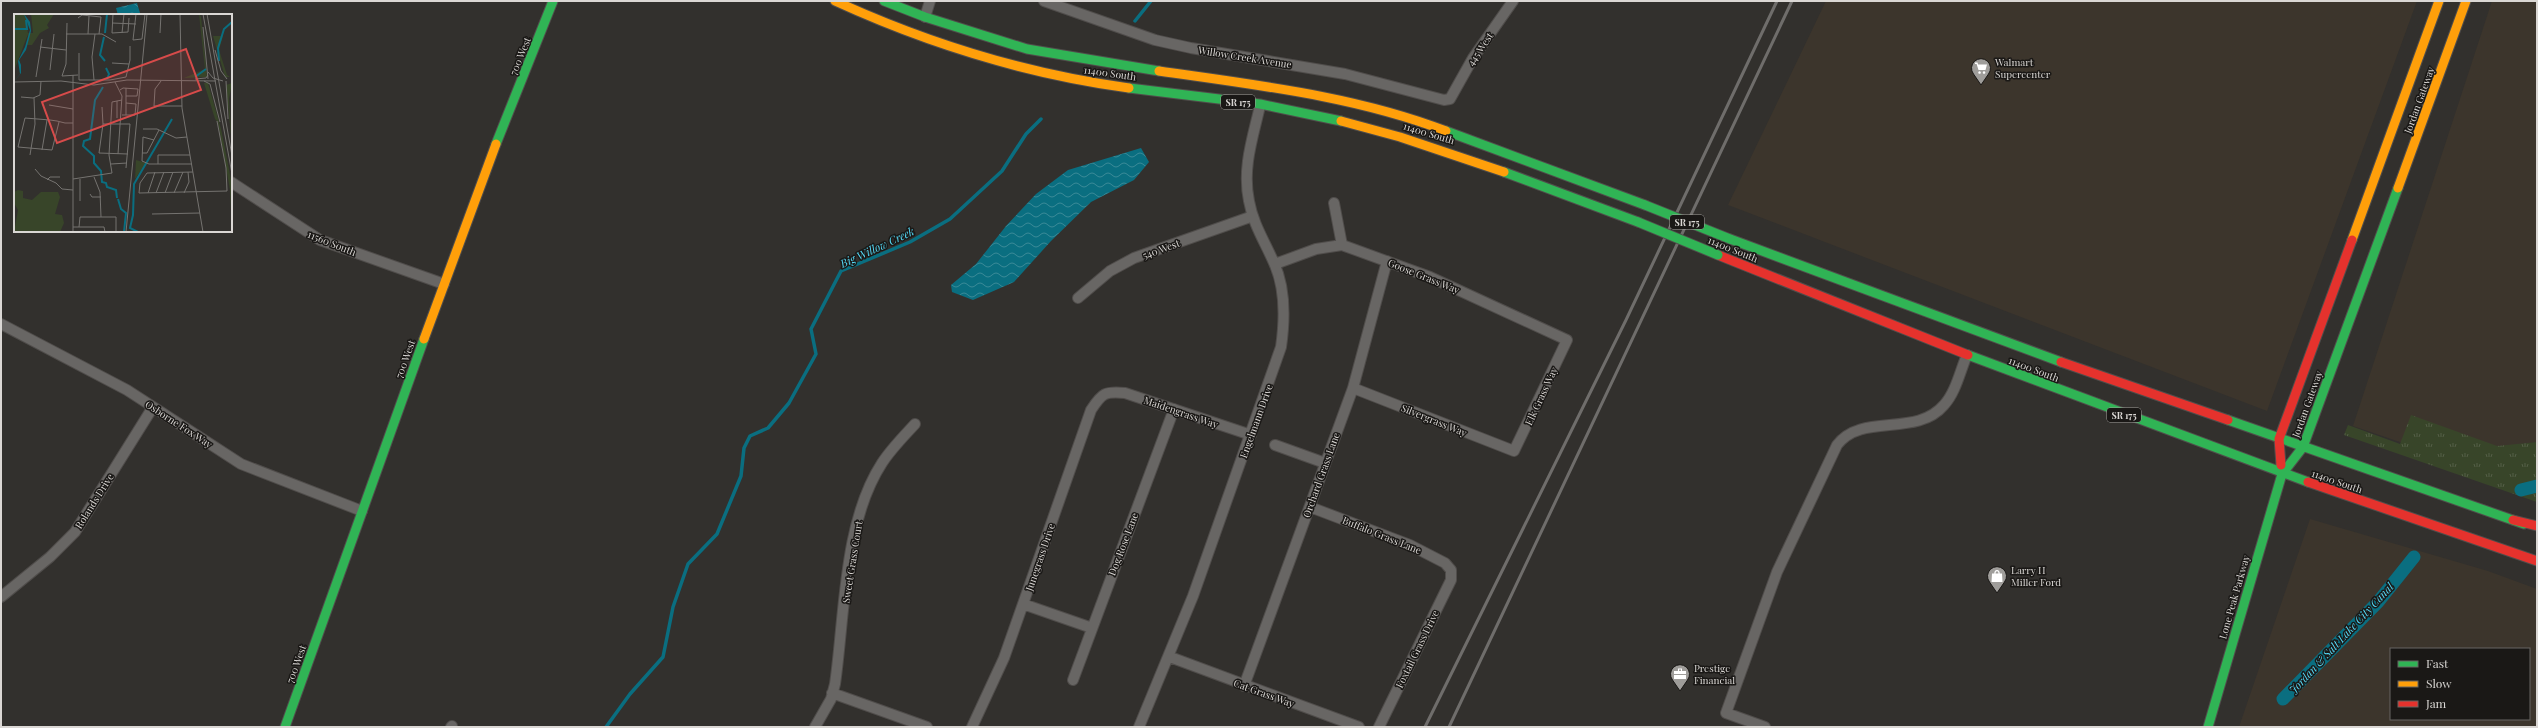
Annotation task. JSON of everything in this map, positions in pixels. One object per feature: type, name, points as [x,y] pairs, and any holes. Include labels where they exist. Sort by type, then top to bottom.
[{"type":"main road","name":"700 West","points":[[285,727],[484,174],[536,48],[553,1]]},
{"type":"main road","name":"11400 South","points":[[835,1],[919,37],[1037,72],[1082,81],[1260,106],[1359,124],[1449,150],[1638,222],[1967,355],[2282,474],[2537,561]]},
{"type":"main road","name":"11400 South","points":[[884,1],[925,18],[1035,50],[1300,92],[1380,110],[1437,127],[1980,333],[2279,439],[2537,527]]},
{"type":"main road","name":"Jordan Gateway","points":[[2282,474],[2279,439],[2439,1]]},
{"type":"main road","name":"Jordan Gateway","points":[[2282,474],[2303,447],[2466,1]]},
{"type":"main road","points":[[1260,106],[1265,99],[1272,97],[1350,111],[1380,110]]},
{"type":"main road","name":"Lone Peak Parkway","points":[[2208,727],[2282,474]]},
{"type":"street","points":[[925,18],[930,1]]},
{"type":"street","name":"Willow Creek Avenue","points":[[1044,1],[1155,40],[1191,48],[1311,67],[1375,81],[1436,99],[1450,99]]},
{"type":"street","name":"445 West","points":[[1450,99],[1473,58],[1513,1]]},
{"type":"street","name":"Engelmann Drive","points":[[1139,727],[1170,657],[1277,362],[1282,341],[1284,303],[1275,264],[1253,216],[1247,189],[1247,162],[1260,106]]},
{"type":"street","name":"11560 South","points":[[232,183],[320,240],[444,284]]},
{"type":"street","points":[[1334,203],[1342,245]]},
{"type":"street","name":"540 West","points":[[1078,298],[1110,271],[1134,258],[1253,216]]},
{"type":"street","name":"Goose Grass Way","points":[[1275,264],[1316,249],[1342,245],[1388,261],[1476,297],[1567,340]]},
{"type":"street","name":"Orchard Grass Lane","points":[[1244,686],[1353,388],[1388,261]]},
{"type":"street","name":"Osborne Fox Way","points":[[1,324],[120,386],[241,464],[362,511]]},
{"type":"street","name":"Elk Grass Way","points":[[1514,452],[1567,340]]},
{"type":"street","points":[[1765,727],[1726,713],[1777,572],[1836,445],[1842,438],[1859,430],[1909,424],[1924,420],[1935,413],[1944,405],[1952,393],[1967,355]]},
{"type":"street","name":"Silvergrass Way","points":[[1353,388],[1514,452]]},
{"type":"street","name":"Maidengrass Way","points":[[1110,392],[1125,393],[1251,435]]},
{"type":"street","name":"Junegrass Drive","points":[[972,727],[1004,658],[1091,410],[1100,396],[1110,392]]},
{"type":"street","name":"Rolands Drive","points":[[1,597],[50,557],[75,532],[153,407]]},
{"type":"street","name":"Dog Rose Lane","points":[[1073,680],[1174,410]]},
{"type":"street","name":"Sweet Grass Court","points":[[815,727],[832,693],[852,548],[861,509],[882,464],[915,424]]},
{"type":"street","points":[[1275,445],[1325,463]]},
{"type":"street","name":"Buffalo Grass Lane","points":[[1310,507],[1410,545],[1444,563],[1451,570]]},
{"type":"street","name":"Foxtail Grass Drive","points":[[1379,727],[1451,580],[1451,570]]},
{"type":"street","points":[[1023,604],[1092,628]]},
{"type":"street","name":"Cat Grass Way","points":[[1170,657],[1244,686],[1359,727]]},
{"type":"street","points":[[832,693],[927,727]]},
{"type":"shaded area","points":[[1826,1],[2417,1],[2267,411],[1728,205]]},
{"type":"shaded area","points":[[2492,1],[2537,1],[2537,442],[2438,455],[2353,426]]},
{"type":"shaded area","points":[[2310,519],[2488,571],[2537,589],[2537,727],[2239,727]]},
{"type":"green space","points":[[2411,415],[2497,446],[2537,442],[2537,502],[2344,435],[2348,425],[2400,444]]},
{"type":"water","points":[[137,3],[140,13],[118,14],[116,8]]},
{"type":"water","points":[[1141,148],[1149,162],[1134,180],[1091,202],[1051,241],[1014,282],[973,300],[952,292],[951,285],[976,264],[1006,226],[1036,194],[1068,170]]},
{"type":"waterway","name":"Big Willow Creek","points":[[1135,21],[1151,1]]},
{"type":"waterway","name":"Big Willow Creek","points":[[606,727],[630,694],[663,657],[673,607],[688,564],[717,534],[741,476],[744,448],[750,436],[768,428],[789,403],[816,354],[811,329],[841,271],[910,242],[950,219],[1002,171],[1026,134],[1041,119]]},
{"type":"waterway","name":"Jordan & Salt Lake City Canal","points":[[2521,490],[2537,486]]},
{"type":"waterway","name":"Jordan & Salt Lake City Canal","points":[[2283,699],[2378,602],[2414,557]]},
{"type":"railway","points":[[1425,727],[1626,320],[1777,1]]},
{"type":"railway","points":[[1449,727],[1792,1]]},
{"type":"traffic: fast","points":[[496,144],[553,1]]},
{"type":"traffic: fast","points":[[884,1],[925,17],[1027,49],[1159,71]]},
{"type":"traffic: fast","points":[[1129,88],[1260,104],[1341,121]]},
{"type":"traffic: fast","points":[[1446,131],[1645,205]]},
{"type":"traffic: fast","points":[[1504,172],[1638,222]]},
{"type":"traffic: fast","points":[[2282,474],[2303,447],[2398,188]]},
{"type":"traffic: fast","points":[[1645,205],[1730,239]]},
{"type":"traffic: fast","points":[[1638,222],[1718,255]]},
{"type":"traffic: fast","points":[[1730,239],[2061,362]]},
{"type":"traffic: fast","points":[[285,727],[424,339]]},
{"type":"traffic: fast","points":[[1968,355],[2308,482]]},
{"type":"traffic: fast","points":[[2228,420],[2524,524]]},
{"type":"traffic: fast","points":[[2208,727],[2282,474],[2281,465]]},
{"type":"traffic: slow","points":[[835,1],[906,31],[942,44],[1015,66],[1053,75],[1129,88]]},
{"type":"traffic: slow","points":[[2352,240],[2439,1]]},
{"type":"traffic: slow","points":[[2398,188],[2466,1]]},
{"type":"traffic: slow","points":[[1159,71],[1268,87],[1341,100],[1412,119],[1446,131]]},
{"type":"traffic: slow","points":[[1341,121],[1400,137],[1504,172]]},
{"type":"traffic: slow","points":[[424,339],[496,144]]},
{"type":"traffic: jam","points":[[2281,465],[2279,439],[2352,240]]},
{"type":"traffic: jam","points":[[1718,255],[1968,355]]},
{"type":"traffic: jam","points":[[2061,362],[2228,420]]},
{"type":"traffic: jam","points":[[2308,482],[2537,561]]},
{"type":"traffic: jam","points":[[2513,520],[2537,526]]},
{"type":"place","name":"Walmart Supercenter","points":[[1981,85]]},
{"type":"place","name":"Larry H Miller Ford","points":[[1997,593]]},
{"type":"place","name":"Prestige Financial","points":[[1680,691]]}]
